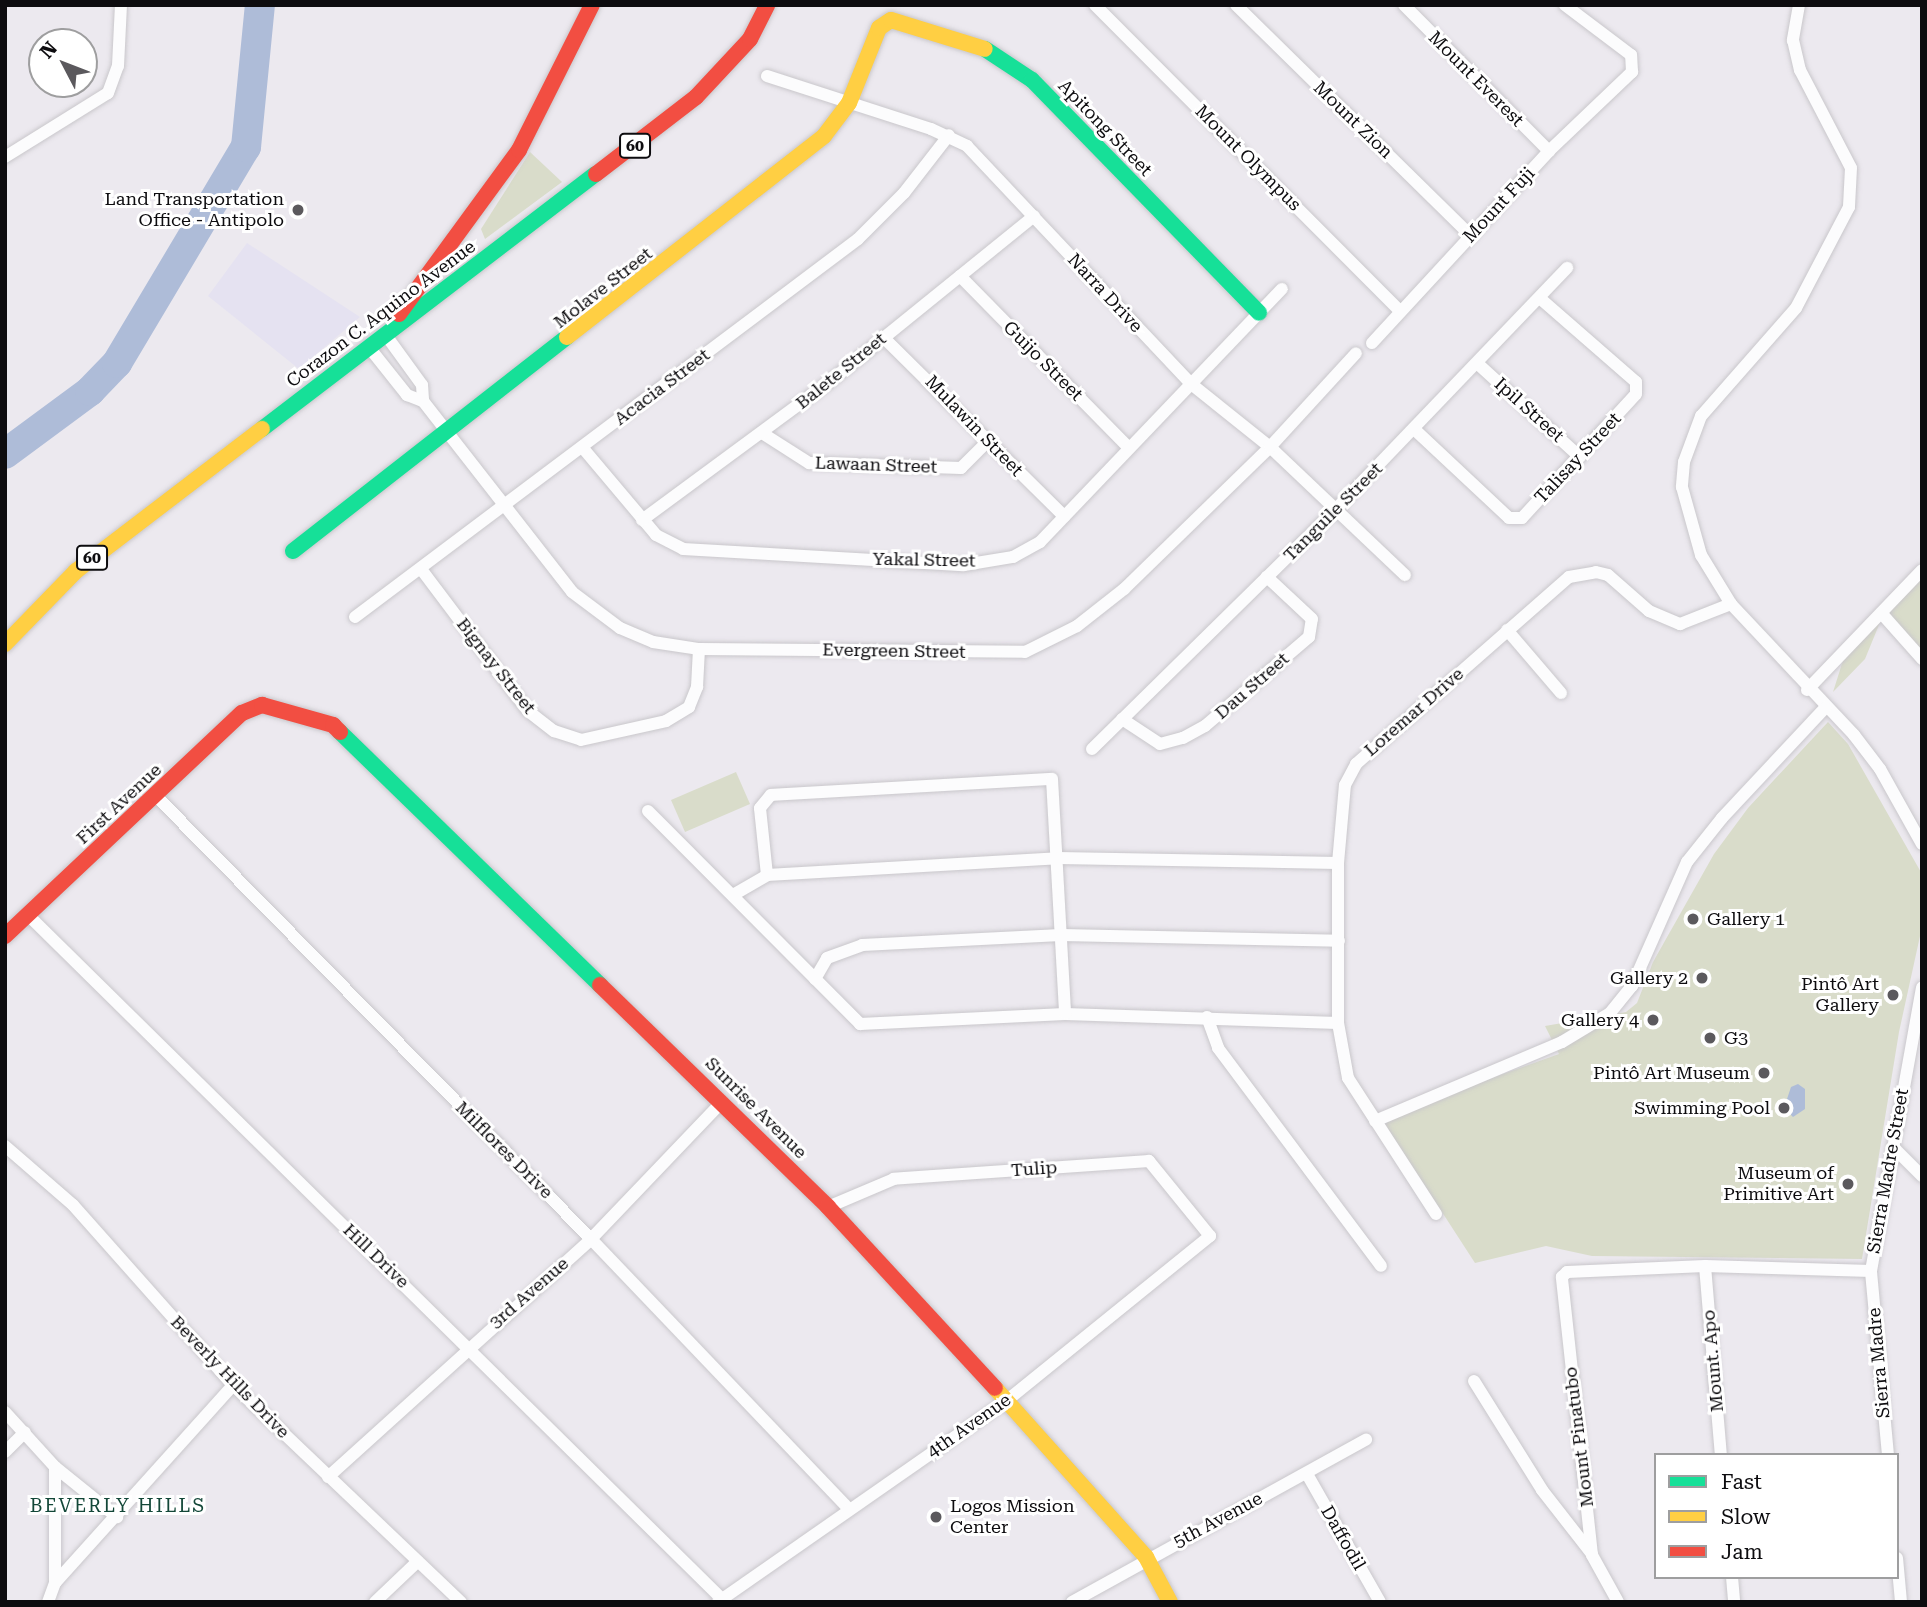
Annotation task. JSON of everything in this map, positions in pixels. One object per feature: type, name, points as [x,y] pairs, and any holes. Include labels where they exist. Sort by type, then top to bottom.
[{"type":"street","points":[[5,157],[108,93],[118,66],[121,5]]},
{"type":"street","name":"60","points":[[385,334],[454,243],[527,136],[592,5]]},
{"type":"street","name":"Corazon C. Aquino Avenue","points":[[5,644],[76,571],[714,82],[750,39],[767,5]]},
{"type":"street","name":"Mount Olympus","points":[[1095,5],[1400,311]]},
{"type":"street","name":"Mount Zion","points":[[1236,5],[1471,236]]},
{"type":"street","name":"Mount Everest","points":[[1404,5],[1549,151]]},
{"type":"street","name":"Mount Fuji","points":[[1372,342],[1549,151],[1632,72],[1631,55],[1566,5]]},
{"type":"street","points":[[1799,5],[1793,40],[1800,69],[1851,168],[1849,207],[1796,308],[1701,416],[1684,461],[1682,487],[1688,519],[1701,555],[1731,604],[1880,769],[1922,844]]},
{"type":"street","name":"Molave Street","points":[[293,551],[787,169],[824,136],[849,103],[879,27],[891,20]]},
{"type":"street","name":"Apitong Street","points":[[891,20],[984,49],[1032,79],[1259,313]]},
{"type":"street","name":"Narra Drive","points":[[767,76],[949,135],[967,146],[1190,383],[1270,447],[1334,511],[1405,575]]},
{"type":"street","name":"Acacia Street","points":[[355,617],[505,507],[858,239],[904,193],[949,135]]},
{"type":"street","name":"Balete Street","points":[[642,520],[762,433],[1034,216]]},
{"type":"street","points":[[454,243],[447,262],[455,273],[479,264]]},
{"type":"street","name":"Tanguile Street","points":[[1092,749],[1334,511],[1541,299],[1567,268]]},
{"type":"street","name":"Guijo Street","points":[[960,276],[1127,446]]},
{"type":"street","name":"Yakal Street","points":[[582,447],[656,535],[683,549],[964,565],[1013,557],[1040,542],[1127,446],[1282,289]]},
{"type":"street","name":"Talisay Street","points":[[1414,429],[1515,520],[1580,457],[1636,394],[1636,382],[1541,299]]},
{"type":"street","points":[[368,346],[411,398],[423,401],[422,385],[385,334]]},
{"type":"street","name":"Mulawin Street","points":[[883,337],[1064,516]]},
{"type":"street","name":"Evergreen Street","points":[[423,401],[572,592],[620,628],[653,642],[699,649],[1025,652],[1077,626],[1124,589],[1270,447],[1356,353]]},
{"type":"street","name":"Ipil Street","points":[[1478,364],[1580,457]]},
{"type":"street","points":[[396,381],[411,369]]},
{"type":"street","name":"Lawaan Street","points":[[762,433],[800,461],[823,464],[961,468],[988,442]]},
{"type":"street","name":"Bignay Street","points":[[421,569],[527,711],[554,731],[581,740],[666,721],[689,707],[697,687],[699,649]]},
{"type":"street","points":[[1807,690],[1883,615],[1922,570]]},
{"type":"street","name":"Loremar Drive","points":[[1436,1214],[1348,1078],[1339,1023],[1338,863],[1345,785],[1356,764],[1507,630],[1580,573],[1608,575],[1664,621],[1699,620],[1731,604]]},
{"type":"street","name":"Dau Street","points":[[1122,719],[1160,744],[1176,741],[1205,726],[1309,636],[1312,619],[1267,577]]},
{"type":"street","points":[[1883,615],[1922,659]]},
{"type":"street","points":[[1507,630],[1561,693]]},
{"type":"street","name":"First Avenue","points":[[5,936],[242,713],[262,705]]},
{"type":"street","name":"Sunrise Avenue","points":[[262,705],[333,725],[722,1101],[828,1207],[1104,1507],[1146,1558],[1170,1602]]},
{"type":"street","points":[[1375,1121],[1562,1042],[1611,1013],[1632,986],[1687,862],[1722,818],[1825,708]]},
{"type":"street","points":[[766,875],[760,807],[771,795],[1052,779],[1065,1014]]},
{"type":"street","name":"Milflores Drive","points":[[156,796],[592,1239],[848,1508]]},
{"type":"street","points":[[648,811],[860,1024],[1065,1014],[1339,1023]]},
{"type":"street","points":[[733,895],[766,875],[1058,858],[1338,863]]},
{"type":"street","name":"Hill Drive","points":[[28,915],[468,1346],[720,1600]]},
{"type":"street","points":[[815,979],[827,958],[840,950],[862,945],[1061,935],[1339,940]]},
{"type":"street","name":"Sierra Madre Street","points":[[1871,1271],[1922,988]]},
{"type":"street","points":[[1207,1017],[1218,1048],[1381,1266]]},
{"type":"street","name":"3rd Avenue","points":[[328,1477],[468,1346],[592,1239],[722,1101]]},
{"type":"street","name":"Beverly Hills Drive","points":[[5,1146],[73,1205],[233,1385],[461,1602]]},
{"type":"street","points":[[1893,1147],[1922,1175]]},
{"type":"street","name":"Tulip","points":[[828,1207],[894,1180],[1149,1161],[1210,1236]]},
{"type":"street","name":"4th Avenue","points":[[720,1600],[848,1508],[1005,1402],[1210,1236]]},
{"type":"street","points":[[1705,1266],[1871,1271]]},
{"type":"street","name":"Mount Pinatubo","points":[[1616,1601],[1592,1555],[1561,1285],[1567,1272],[1705,1266]]},
{"type":"street","name":"Mount. Apo","points":[[1705,1266],[1721,1453]]},
{"type":"street","name":"Sierra Madre","points":[[1871,1271],[1888,1453]]},
{"type":"street","points":[[1475,1381],[1542,1490],[1592,1555]]},
{"type":"street","points":[[55,1583],[233,1385]]},
{"type":"street","points":[[5,1412],[55,1467],[117,1517]]},
{"type":"street","points":[[5,1452],[25,1432]]},
{"type":"street","name":"5th Avenue","points":[[1072,1602],[1146,1558],[1366,1440]]},
{"type":"street","points":[[48,1602],[55,1583],[55,1467]]},
{"type":"street","name":"Daffodil","points":[[1307,1474],[1380,1602]]},
{"type":"street","points":[[375,1602],[418,1561]]},
{"type":"street","points":[[1732,1579],[1734,1602]]},
{"type":"street","points":[[1899,1579],[1901,1602]]},
{"type":"shaded area","points":[[247,243],[360,317],[299,369],[208,296]]},
{"type":"green space","points":[[530,152],[562,182],[485,239],[481,229]]},
{"type":"green space","points":[[1922,569],[1922,659],[1883,615],[1865,659],[1833,692],[1846,651]]},
{"type":"green space","points":[[1828,722],[1848,744],[1922,874],[1922,927],[1899,1032],[1862,1259],[1592,1256],[1546,1246],[1475,1263],[1381,1118],[1559,1054],[1545,1026],[1626,1012],[1637,1003],[1653,962],[1714,854],[1748,808]]},
{"type":"green space","points":[[736,772],[750,804],[685,832],[671,800]]},
{"type":"water","points":[[1798,1084],[1805,1089],[1805,1109],[1793,1117],[1784,1108],[1791,1087]]},
{"type":"waterway","points":[[5,454],[90,391],[117,363],[246,147],[260,5]]},
{"type":"traffic: fast","points":[[985,49],[1032,80],[1259,313]]},
{"type":"traffic: fast","points":[[262,429],[596,174]]},
{"type":"traffic: fast","points":[[293,551],[567,337]]},
{"type":"traffic: fast","points":[[340,732],[600,985]]},
{"type":"traffic: slow","points":[[567,337],[824,136],[849,103],[879,28],[891,20],[985,49]]},
{"type":"traffic: slow","points":[[5,644],[76,571],[262,429]]},
{"type":"traffic: slow","points":[[995,1388],[1146,1557],[1170,1602]]},
{"type":"traffic: jam","points":[[399,314],[519,150],[592,5]]},
{"type":"traffic: jam","points":[[596,174],[696,97],[750,39],[767,5]]},
{"type":"traffic: jam","points":[[5,936],[242,713],[262,705],[333,725],[340,732]]},
{"type":"traffic: jam","points":[[600,985],[828,1207],[995,1388]]},
{"type":"place","name":"Land Transportation Office - Antipolo","points":[[298,210]]},
{"type":"place","name":"Gallery 1","points":[[1693,919]]},
{"type":"place","name":"Gallery 2","points":[[1702,978]]},
{"type":"place","name":"Pintô Art Gallery","points":[[1893,995]]},
{"type":"place","name":"Gallery 4","points":[[1653,1020]]},
{"type":"place","name":"G3","points":[[1710,1038]]},
{"type":"place","name":"Pintô Art Museum","points":[[1764,1073]]},
{"type":"place","name":"Swimming Pool","points":[[1784,1108]]},
{"type":"place","name":"Museum of Primitive Art","points":[[1848,1184]]},
{"type":"place","name":"Logos Mission Center","points":[[936,1517]]},
{"type":"district","name":"BEVERLY HILLS","points":[[118,1506]]}]
